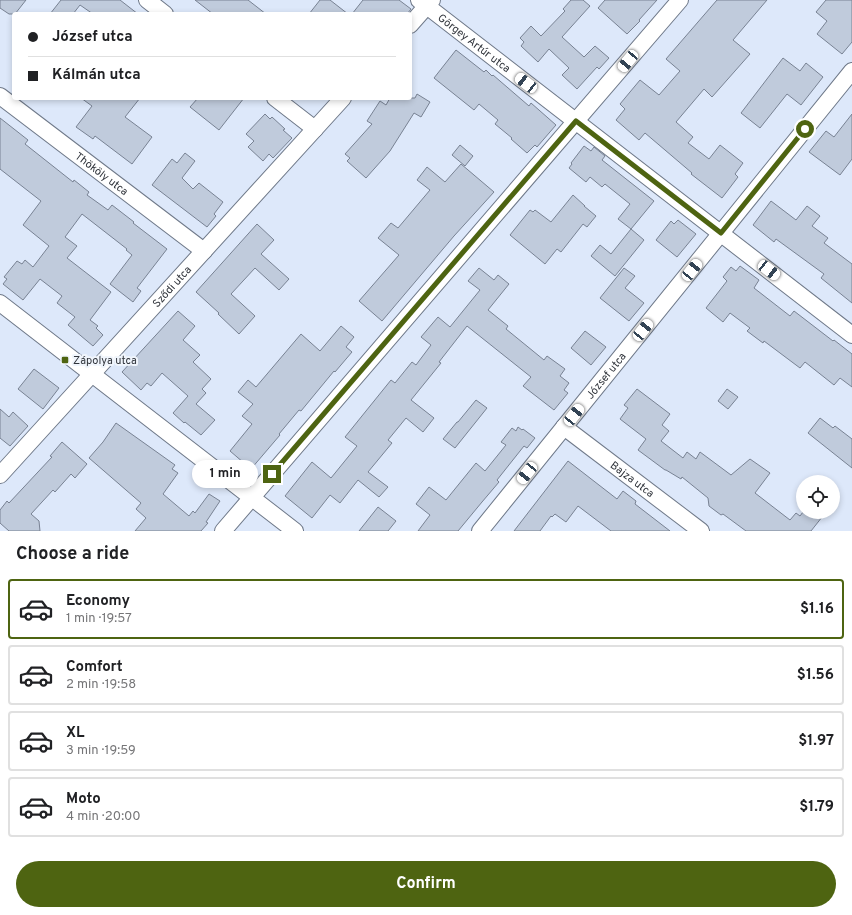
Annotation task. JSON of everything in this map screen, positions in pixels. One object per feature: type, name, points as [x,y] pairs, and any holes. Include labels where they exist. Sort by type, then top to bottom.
[{"type":"street","points":[[147,0],[162,12]]},
{"type":"street","points":[[222,531],[680,0]]},
{"type":"street","points":[[412,22],[426,2]]},
{"type":"street","name":"Görgey Artúr utca","points":[[426,2],[576,121],[852,335]]},
{"type":"street","name":"József utca","points":[[480,531],[852,71]]},
{"type":"street","name":"Thököly utca","points":[[0,96],[204,251]]},
{"type":"street","points":[[278,100],[315,129]]},
{"type":"street","name":"Sződi utca","points":[[0,475],[341,100]]},
{"type":"street","points":[[0,303],[295,531]]},
{"type":"street","name":"Bajza utca","points":[[564,427],[701,531]]},
{"type":"building","points":[[0,0],[26,0],[17,12],[12,12],[12,14],[9,14],[0,8]]},
{"type":"building","points":[[61,0],[120,0],[135,12],[90,12],[80,5],[75,12],[52,12]]},
{"type":"building","points":[[195,0],[248,0],[263,12],[210,12]]},
{"type":"building","points":[[320,0],[330,0],[345,12],[311,12]]},
{"type":"building","points":[[363,0],[399,0],[411,9],[409,12],[354,12]]},
{"type":"building","points":[[571,0],[583,0],[590,6],[562,37],[584,57],[595,46],[609,58],[599,69],[597,67],[577,89],[562,75],[569,68],[549,49],[538,62],[521,46],[524,42],[520,38],[531,26],[541,36],[565,11],[563,9]]},
{"type":"building","points":[[605,0],[657,0],[627,34],[598,8]]},
{"type":"building","points":[[717,0],[767,0],[733,40],[750,54],[712,97],[704,89],[676,122],[693,137],[688,143],[709,159],[720,145],[743,163],[735,174],[738,177],[722,198],[691,174],[692,173],[645,133],[639,140],[616,120],[625,109],[620,104],[640,80],[659,95],[680,71],[666,59]]},
{"type":"building","points":[[826,0],[852,0],[852,42],[842,54],[817,34],[827,21],[816,12]]},
{"type":"building","points":[[456,50],[484,72],[486,70],[492,76],[493,75],[529,106],[531,103],[556,125],[537,147],[535,145],[527,153],[495,124],[498,120],[479,104],[474,110],[434,78]]},
{"type":"building","points":[[783,58],[800,71],[806,63],[823,77],[801,105],[787,94],[760,128],[741,113]]},
{"type":"building","points":[[417,94],[430,102],[421,117],[414,113],[390,151],[366,178],[347,161],[350,158],[345,154],[372,124],[367,121],[380,101],[386,105],[389,100],[412,100],[412,98],[415,98]]},
{"type":"building","points":[[84,100],[138,100],[125,117],[152,137],[132,164],[95,136],[93,139],[76,127],[92,106]]},
{"type":"building","points":[[196,100],[242,100],[219,130],[190,107]]},
{"type":"building","points":[[265,114],[270,119],[272,117],[292,138],[273,158],[269,154],[263,161],[248,147],[254,141],[246,134]]},
{"type":"building","points":[[852,114],[852,159],[840,175],[809,152],[826,131],[834,137]]},
{"type":"building","points":[[0,118],[28,140],[25,144],[73,182],[74,180],[89,192],[87,195],[108,210],[112,205],[167,249],[137,288],[141,291],[133,302],[110,284],[132,255],[126,250],[127,249],[82,214],[65,237],[77,246],[67,258],[111,292],[90,320],[98,326],[96,328],[103,335],[93,346],[68,325],[75,317],[57,303],[62,296],[40,279],[23,300],[3,284],[7,279],[4,277],[17,261],[22,264],[25,260],[33,267],[49,246],[23,225],[41,201],[0,169]]},
{"type":"building","points":[[460,145],[473,156],[465,166],[452,155]]},
{"type":"building","points":[[584,146],[591,151],[594,147],[605,156],[602,160],[654,201],[631,229],[618,219],[630,204],[605,184],[602,187],[590,177],[586,182],[569,168]]},
{"type":"building","points":[[185,153],[195,161],[182,178],[193,189],[199,183],[223,202],[214,214],[216,216],[207,227],[152,185],[172,159],[177,163]]},
{"type":"building","points":[[461,164],[494,192],[454,236],[382,321],[359,301],[399,255],[378,238],[391,223],[398,228],[430,190],[417,180],[427,167],[445,182]]},
{"type":"building","points":[[573,195],[596,216],[587,227],[583,224],[561,252],[557,249],[545,264],[510,235],[530,210],[533,212],[535,210],[551,222]]},
{"type":"building","points":[[771,201],[796,220],[807,206],[820,216],[812,226],[828,238],[824,243],[852,264],[852,303],[821,278],[824,274],[776,239],[774,242],[753,225]]},
{"type":"building","points":[[678,220],[696,234],[677,257],[656,240],[671,221],[674,224]]},
{"type":"building","points":[[257,224],[274,240],[261,254],[289,279],[279,290],[255,268],[231,294],[255,316],[239,334],[196,292]]},
{"type":"building","points":[[631,229],[644,240],[615,276],[591,256],[600,245],[611,254]]},
{"type":"building","points":[[740,266],[759,280],[754,288],[790,316],[794,311],[852,354],[852,387],[840,378],[834,385],[805,362],[800,368],[764,341],[763,343],[747,331],[750,328],[730,313],[723,322],[706,308],[727,281],[723,277],[731,267],[736,271]]},
{"type":"building","points":[[479,268],[494,280],[498,275],[509,284],[488,310],[508,326],[506,329],[544,360],[547,356],[565,369],[560,376],[569,383],[564,390],[568,393],[554,410],[523,386],[531,377],[467,326],[439,362],[441,363],[411,400],[434,418],[423,432],[406,418],[388,440],[392,443],[368,472],[388,487],[379,497],[358,480],[340,503],[330,495],[312,518],[285,496],[312,462],[331,478],[357,446],[345,437],[391,380],[395,383],[412,362],[416,365],[431,345],[421,337],[438,317],[450,327],[480,290],[468,281]]},
{"type":"building","points":[[624,268],[635,276],[625,288],[644,303],[629,321],[600,298]]},
{"type":"building","points":[[178,311],[195,326],[183,340],[200,355],[193,362],[211,379],[202,389],[206,393],[196,404],[215,420],[201,435],[173,413],[188,396],[162,373],[151,386],[147,383],[141,390],[122,372]]},
{"type":"building","points":[[341,326],[354,337],[346,347],[352,352],[301,411],[299,410],[251,469],[230,451],[252,424],[242,416],[253,404],[238,392],[248,380],[256,387],[301,334],[320,351]]},
{"type":"building","points":[[585,331],[606,347],[591,365],[571,348]]},
{"type":"building","points":[[34,369],[59,388],[43,409],[18,389]]},
{"type":"building","points":[[637,389],[670,414],[662,425],[669,431],[661,441],[683,458],[687,452],[696,459],[700,452],[731,475],[750,459],[770,473],[755,493],[790,520],[796,513],[796,519],[820,519],[811,531],[746,531],[723,514],[721,515],[709,506],[708,498],[682,477],[681,479],[665,470],[638,450],[646,439],[620,419],[628,408],[624,405]]},
{"type":"building","points":[[727,389],[738,397],[728,409],[718,401]]},
{"type":"building","points":[[476,400],[487,408],[455,448],[443,439]]},
{"type":"building","points":[[0,409],[9,417],[13,412],[28,426],[10,446],[0,438]]},
{"type":"building","points":[[820,418],[833,428],[835,426],[852,439],[852,468],[808,433]]},
{"type":"building","points":[[116,423],[175,465],[172,469],[178,473],[163,494],[189,516],[193,511],[195,513],[209,494],[220,501],[206,522],[208,523],[201,531],[135,531],[146,518],[136,509],[141,503],[89,458],[103,442]]},
{"type":"building","points":[[518,427],[535,438],[527,448],[524,446],[497,480],[499,482],[458,531],[418,531],[430,515],[416,504],[429,487],[446,500],[476,463],[485,471],[506,445],[501,442],[512,428],[516,431]]},
{"type":"building","points":[[62,442],[87,464],[75,478],[71,474],[55,492],[53,490],[31,514],[39,521],[40,531],[9,531],[0,523],[0,510],[7,501],[9,503],[52,457],[50,456]]},
{"type":"building","points":[[568,461],[617,499],[623,491],[636,501],[635,504],[670,531],[611,531],[578,506],[566,522],[555,514],[552,517],[551,516],[540,531],[514,531]]},
{"type":"building","points":[[378,507],[396,521],[388,531],[359,531]]},
{"type":"place","name":"Zápolya utca","points":[[65,360]]},
{"type":"route","points":[[272,474],[576,121],[721,233],[805,129]]}]
